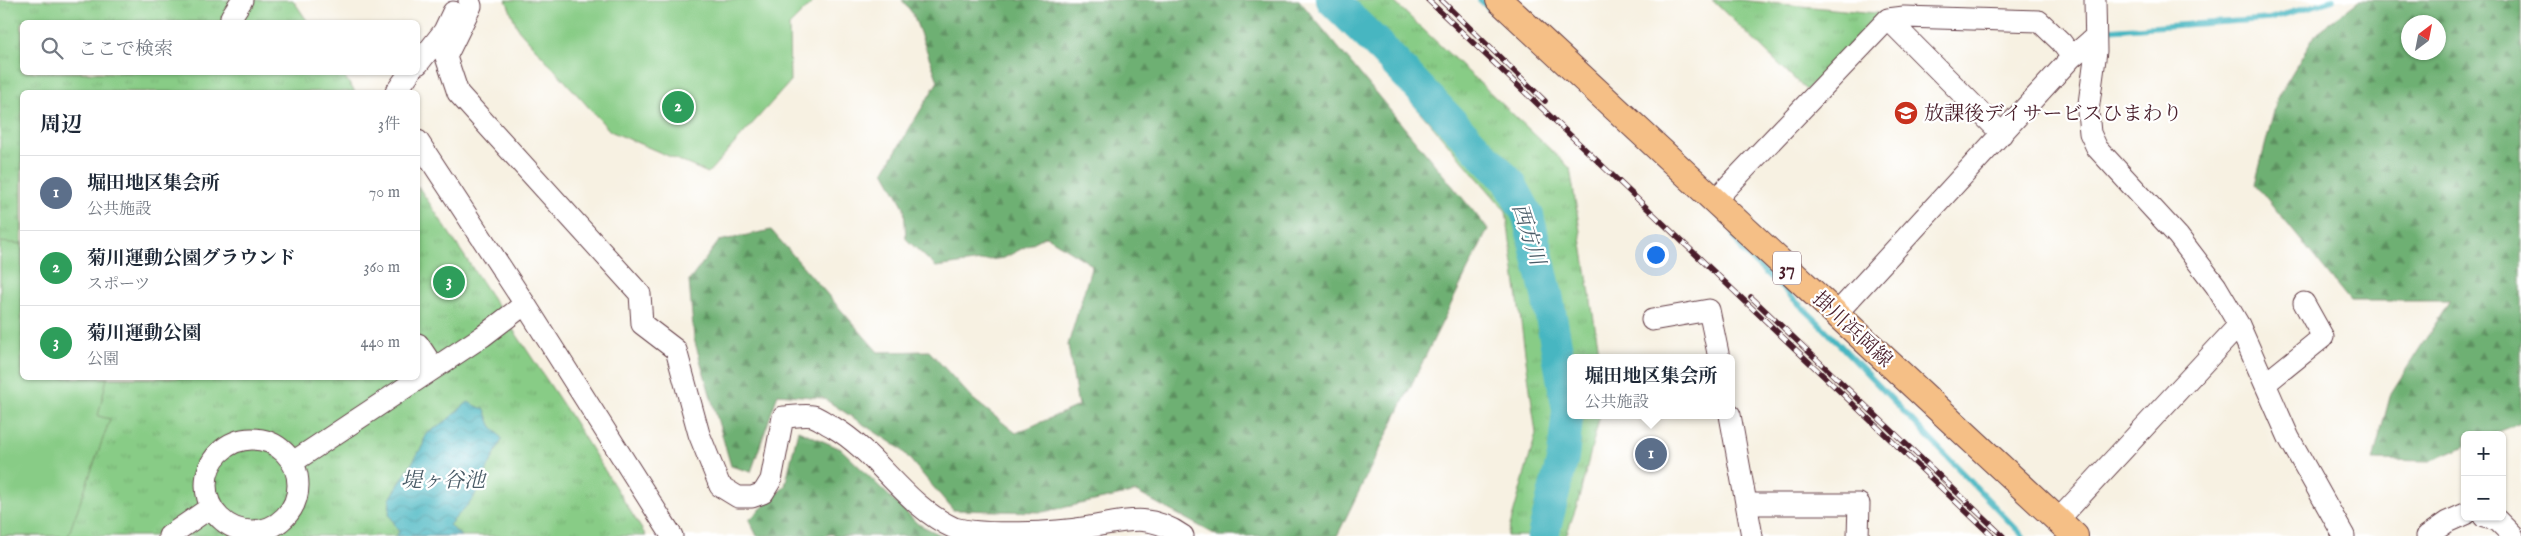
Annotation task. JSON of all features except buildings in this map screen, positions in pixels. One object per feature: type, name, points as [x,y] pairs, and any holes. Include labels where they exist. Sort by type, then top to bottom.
[{"type":"main road","name":"掛川浜岡線","points":[[1499,0],[2066,528]]},
{"type":"street","points":[[231,20],[242,0]]},
{"type":"street","points":[[420,61],[444,31],[458,0]]},
{"type":"street","points":[[469,0],[471,6],[446,57],[458,93],[640,294],[642,324],[676,350],[699,434],[720,486],[738,497],[752,497],[763,493],[771,480],[783,417],[813,416],[853,439],[916,504],[955,529],[1004,536],[1087,528],[1134,519],[1153,521],[1172,529],[1182,536]]},
{"type":"street","points":[[2095,0],[2096,51],[2088,111],[2090,133],[2097,148],[2178,236],[2216,286],[2239,325],[2289,438],[2344,536]]},
{"type":"street","points":[[1714,200],[1888,19],[1904,17],[2039,20],[2069,53]]},
{"type":"street","points":[[1888,19],[1998,129]]},
{"type":"street","points":[[1836,314],[1998,129],[2069,53],[2095,37]]},
{"type":"street","points":[[397,90],[408,75]]},
{"type":"street","points":[[420,144],[525,304],[672,536]]},
{"type":"street","points":[[2265,384],[2323,337],[2304,303]]},
{"type":"street","points":[[420,377],[525,304]]},
{"type":"street","points":[[1652,320],[1710,310],[1718,354]]},
{"type":"street","points":[[2066,528],[2239,325]]},
{"type":"street","points":[[420,347],[434,368]]},
{"type":"street","points":[[293,462],[416,380]]},
{"type":"street","points":[[1731,419],[1748,504],[1752,536]]},
{"type":"street","points":[[251,438],[272,442],[284,451],[293,462],[298,476],[297,498],[286,517],[275,526],[261,531],[246,531],[232,527],[220,518],[211,507],[206,493],[206,478],[210,464],[218,452],[230,444],[251,438]]},
{"type":"street","points":[[1748,504],[1858,504],[1858,536]]},
{"type":"street","points":[[169,536],[211,507]]},
{"type":"street","points":[[2427,536],[2447,522],[2461,516]]},
{"type":"street","points":[[2498,521],[2513,536]]},
{"type":"green space","points":[[0,0],[293,0],[307,20],[20,20],[20,75],[343,75],[354,90],[20,90],[20,380],[420,380],[420,189],[570,415],[646,536],[0,536]]},
{"type":"green space","points":[[506,0],[815,0],[789,26],[790,82],[708,173],[610,131],[518,29]]},
{"type":"green space","points":[[902,0],[1299,0],[1488,229],[1337,536],[1218,536],[1136,492],[1043,512],[953,510],[901,449],[823,398],[778,394],[751,472],[731,466],[694,339],[689,281],[719,241],[771,230],[878,352],[929,351],[973,399],[1016,433],[1078,406],[1068,345],[1092,265],[1046,236],[1004,258],[936,267],[906,239],[904,207],[884,171],[938,81],[913,14]]},
{"type":"green space","points":[[1323,0],[1392,0],[1570,168],[1599,354],[1567,354],[1567,419],[1599,419],[1578,502],[1566,536],[1507,536],[1536,434],[1506,211]]},
{"type":"green space","points":[[1712,0],[1739,0],[1886,14],[1806,90]]},
{"type":"green space","points":[[2360,0],[2521,0],[2521,423],[2500,431],[2461,431],[2461,448],[2430,461],[2373,460],[2391,393],[2450,301],[2350,301],[2255,184],[2278,96],[2317,32]]},
{"type":"green space","points":[[0,242],[20,244],[20,380],[107,380],[98,416],[110,419],[68,536],[0,536]]},
{"type":"green space","points":[[798,430],[841,449],[918,524],[943,536],[834,536],[831,534],[824,536],[757,536],[749,520],[785,486]]},
{"type":"water","name":"堤ヶ谷池","points":[[468,402],[485,410],[491,425],[502,439],[473,499],[449,525],[461,536],[396,536],[399,532],[389,514],[390,499],[423,445],[425,435],[446,421]]},
{"type":"waterway","name":"西方川","points":[[1332,0],[1382,49],[1510,183],[1528,216],[1547,295],[1567,405]]},
{"type":"waterway","points":[[1480,0],[1493,12]]},
{"type":"waterway","points":[[2108,30],[2269,19],[2333,0]]},
{"type":"waterway","points":[[1733,235],[1743,252],[1816,320],[2023,536]]},
{"type":"waterway","name":"西方川","points":[[1543,536],[1563,457],[1567,419]]},
{"type":"railway","points":[[1428,0],[1992,536]]},
{"type":"railway","points":[[1441,0],[1545,101]]},
{"type":"railway","points":[[1751,297],[2003,536]]},
{"type":"place","name":"菊川運動公園グラウンド","points":[[678,107]]},
{"type":"place","name":"放課後デイサービスひまわり","points":[[1906,113]]},
{"type":"place","name":"菊川運動公園","points":[[449,282]]},
{"type":"place","name":"堀田地区集会所","points":[[1651,454]]}]
